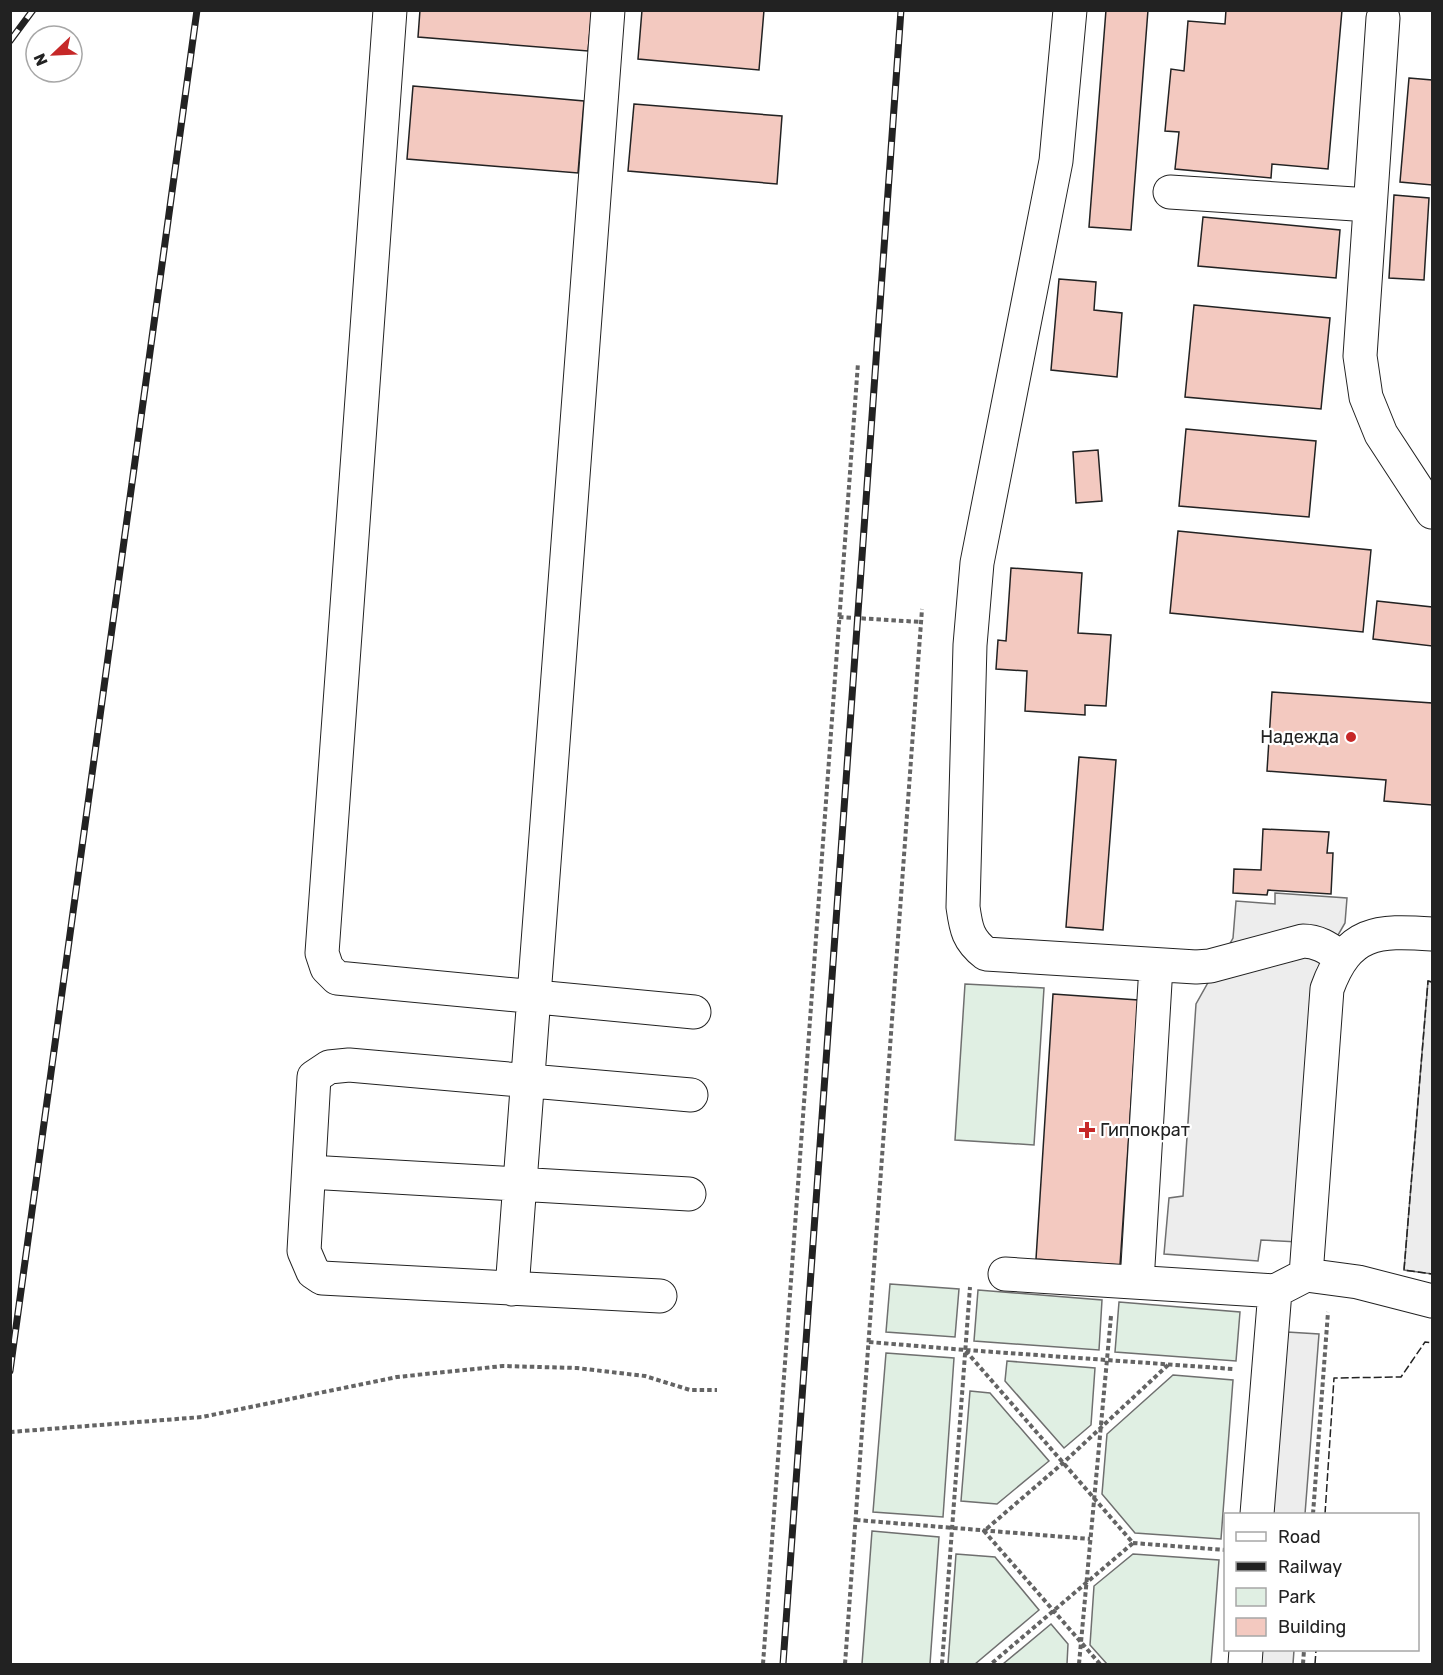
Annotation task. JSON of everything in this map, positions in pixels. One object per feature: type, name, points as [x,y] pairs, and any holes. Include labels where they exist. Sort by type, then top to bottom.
[{"type":"lane","points":[[390,10],[322,953],[327,968],[338,978],[694,1012]]},
{"type":"lane","points":[[512,1289],[608,10]]},
{"type":"lane","points":[[1070,10],[1056,161],[977,563],[970,645],[963,907],[966,928],[974,945],[986,954],[1196,967],[1210,966],[1303,941],[1319,943],[1342,958]]},
{"type":"lane","points":[[1383,18],[1360,356],[1366,397],[1380,434],[1432,512]]},
{"type":"lane","points":[[1170,192],[1370,206]]},
{"type":"lane","points":[[1306,1275],[1326,989],[1342,958],[1361,940],[1381,934],[1404,932],[1432,934]]},
{"type":"lane","points":[[1137,1282],[1156,966]]},
{"type":"lane","points":[[660,1296],[322,1278],[313,1272],[304,1251],[314,1077],[329,1067],[349,1065],[691,1095]]},
{"type":"lane","points":[[309,1172],[689,1194]]},
{"type":"lane","points":[[1005,1274],[1275,1291],[1306,1275],[1358,1282],[1432,1301]]},
{"type":"lane","points":[[1257,1513],[1275,1291]]},
{"type":"path","points":[[763,1665],[858,363]]},
{"type":"path","points":[[845,1665],[922,609]]},
{"type":"path","points":[[839,617],[921,622]]},
{"type":"path","points":[[942,1665],[970,1287]]},
{"type":"path","points":[[1079,1665],[1111,1311]]},
{"type":"path","points":[[869,1342],[1235,1370]]},
{"type":"path","points":[[965,1350],[1133,1543]]},
{"type":"path","points":[[984,1531],[1063,1463],[1168,1365]]},
{"type":"path","points":[[10,1432],[201,1417],[397,1377],[502,1366],[577,1368],[645,1376],[690,1390],[717,1390]]},
{"type":"path","points":[[856,1520],[1090,1539]]},
{"type":"path","points":[[984,1531],[1100,1665]]},
{"type":"path","points":[[991,1665],[1133,1543],[1224,1550]]},
{"type":"green space","points":[[965,984],[1044,988],[1034,1145],[955,1140]]},
{"type":"green space","points":[[890,1284],[959,1289],[955,1337],[886,1332]]},
{"type":"green space","points":[[978,1290],[1102,1300],[1099,1350],[974,1341]]},
{"type":"green space","points":[[1119,1302],[1240,1312],[1236,1361],[1115,1352]]},
{"type":"green space","points":[[886,1353],[954,1358],[943,1517],[873,1512]]},
{"type":"green space","points":[[1007,1361],[1095,1368],[1091,1425],[1064,1448],[1005,1381]]},
{"type":"green space","points":[[1173,1375],[1233,1380],[1221,1539],[1135,1533],[1102,1494],[1107,1434]]},
{"type":"green space","points":[[970,1391],[990,1393],[1049,1461],[997,1504],[961,1501]]},
{"type":"green space","points":[[872,1531],[939,1537],[930,1664],[862,1664]]},
{"type":"green space","points":[[956,1554],[995,1557],[1039,1610],[975,1664],[948,1664]]},
{"type":"green space","points":[[1133,1554],[1219,1560],[1211,1664],[1107,1664],[1090,1645],[1094,1586]]},
{"type":"green space","points":[[1051,1624],[1068,1644],[1067,1664],[1003,1664]]},
{"type":"shaded area","points":[[1275,893],[1347,898],[1345,923],[1319,968],[1298,1242],[1261,1240],[1258,1261],[1164,1254],[1169,1198],[1183,1196],[1196,1004],[1233,938],[1236,901],[1275,904]]},
{"type":"shaded area","points":[[1428,981],[1432,982],[1432,1274],[1404,1270]]},
{"type":"shaded area","points":[[1287,1332],[1319,1334],[1305,1513],[1273,1513]]},
{"type":"shaded area","points":[[1262,1651],[1294,1651],[1293,1664],[1261,1664]]},
{"type":"building","points":[[420,10],[592,10],[588,51],[418,37]]},
{"type":"building","points":[[642,10],[764,10],[759,70],[638,59]]},
{"type":"building","points":[[1106,10],[1148,10],[1131,230],[1089,227]]},
{"type":"building","points":[[1226,10],[1342,10],[1328,169],[1272,164],[1271,178],[1175,169],[1179,132],[1165,131],[1171,69],[1184,71],[1188,21],[1225,24]]},
{"type":"building","points":[[1409,78],[1432,80],[1432,185],[1400,182]]},
{"type":"building","points":[[413,86],[584,101],[578,173],[407,159]]},
{"type":"building","points":[[634,104],[782,116],[777,184],[628,171]]},
{"type":"building","points":[[1394,195],[1429,198],[1424,280],[1389,278]]},
{"type":"building","points":[[1203,217],[1340,230],[1336,278],[1198,266]]},
{"type":"building","points":[[1059,279],[1096,282],[1094,310],[1122,313],[1117,377],[1051,370]]},
{"type":"building","points":[[1194,305],[1330,318],[1321,409],[1185,397]]},
{"type":"building","points":[[1186,429],[1316,441],[1309,517],[1179,506]]},
{"type":"building","points":[[1098,450],[1102,501],[1076,503],[1073,452]]},
{"type":"building","points":[[1178,531],[1371,550],[1363,632],[1170,613]]},
{"type":"building","points":[[1011,568],[1082,573],[1078,633],[1111,635],[1106,706],[1085,705],[1085,715],[1025,711],[1027,671],[996,669],[998,640],[1006,641]]},
{"type":"building","points":[[1377,601],[1432,607],[1432,646],[1373,639]]},
{"type":"building","name":"Надежда","points":[[1272,692],[1432,703],[1432,805],[1384,801],[1386,780],[1267,771]]},
{"type":"building","points":[[1079,757],[1116,760],[1103,930],[1066,927]]},
{"type":"building","points":[[1263,829],[1329,832],[1327,853],[1333,853],[1331,894],[1268,890],[1267,895],[1233,893],[1234,869],[1261,870]]},
{"type":"building","name":"Гиппократ","points":[[1053,994],[1138,1000],[1120,1265],[1036,1259]]},
{"type":"railway","points":[[10,41],[33,10]]},
{"type":"railway","points":[[10,1371],[197,10]]},
{"type":"railway","points":[[783,1664],[901,10]]},
{"type":"fence","points":[[1432,982],[1428,981],[1404,1270],[1432,1274]]},
{"type":"fence","points":[[1325,1513],[1334,1378],[1401,1377],[1425,1342],[1432,1343]]},
{"type":"fence","points":[[1315,1664],[1316,1651]]},
{"type":"place","name":"Надежда","points":[[1351,737]]},
{"type":"place","name":"Гиппократ","points":[[1087,1130]]}]
